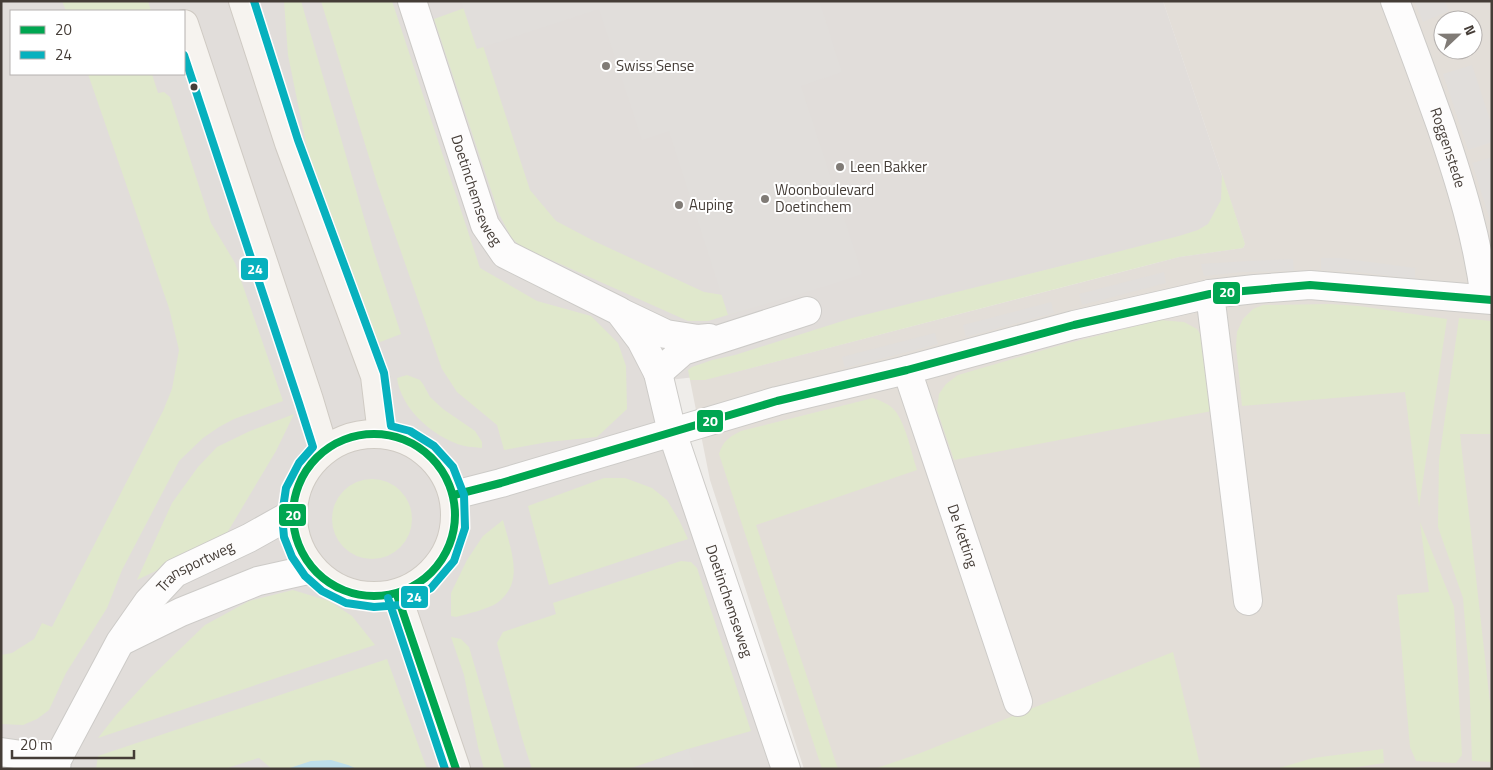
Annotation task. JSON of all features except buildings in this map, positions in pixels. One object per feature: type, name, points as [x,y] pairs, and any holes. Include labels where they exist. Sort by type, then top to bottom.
[{"type":"main road","points":[[243,1],[289,143],[375,376],[382,434]]},
{"type":"main road","points":[[185,27],[324,450]]},
{"type":"main road","points":[[361,434],[382,434],[406,440],[427,453],[444,472],[454,495],[456,527],[445,556],[425,580],[397,594],[374,598],[350,594],[329,584],[312,569],[301,552],[294,534],[292,514],[296,490],[307,468],[324,450],[342,440],[361,434]]},
{"type":"main road","points":[[397,594],[456,769]]},
{"type":"street","name":"Doetinchemseweg","points":[[412,1],[484,225],[505,254],[666,334],[698,339],[726,336]]},
{"type":"street","name":"Roggenstede","points":[[1395,1],[1416,54],[1460,181],[1489,299]]},
{"type":"street","points":[[454,495],[501,483],[777,401],[907,370],[1074,325],[1210,294],[1310,285],[1489,299]]},
{"type":"street","points":[[1210,294],[1248,601]]},
{"type":"street","name":"Doetinchemseweg","points":[[658,374],[683,350],[807,311]]},
{"type":"street","name":"Doetinchemseweg","points":[[619,312],[641,340],[658,374],[672,432],[786,769]]},
{"type":"street","name":"De Ketting","points":[[907,370],[1018,702]]},
{"type":"street","name":"Transportweg","points":[[57,765],[120,642],[148,602],[175,573],[249,538],[292,514]]},
{"type":"street","name":"Transportweg","points":[[120,642],[181,612],[258,581],[312,569]]},
{"type":"street","points":[[1,752],[57,765]]},
{"type":"shaded area","points":[[1,1],[1163,1],[1245,244],[1243,248],[1179,257],[731,373],[660,381],[774,769],[1,769]]},
{"type":"shaded area","name":"Woonboulevard Doetinchem","points":[[461,1],[819,1],[842,72],[801,86],[862,274],[728,315],[669,131],[642,140],[599,9],[477,49]]},
{"type":"shaded area","points":[[1163,1],[1492,1],[1492,769],[804,769],[710,480],[690,380],[731,373],[1179,257],[1243,248],[1245,244]]},
{"type":"shaded area","points":[[1414,1],[1445,1],[1449,10],[1433,10],[1433,18],[1423,22]]},
{"type":"shaded area","points":[[1472,65],[1492,126],[1492,142],[1468,150],[1443,74]]},
{"type":"shaded area","points":[[1492,157],[1492,227],[1472,163]]},
{"type":"shaded area","points":[[1321,258],[1340,258],[1415,268],[1415,279],[1349,271],[1321,270]]},
{"type":"shaded area","points":[[1293,259],[1294,271],[1243,272],[1204,276],[1201,264],[1247,261]]},
{"type":"shaded area","points":[[1164,272],[1166,283],[1082,305],[1079,294]]},
{"type":"shaded area","points":[[1051,302],[1054,313],[966,337],[963,325]]},
{"type":"shaded area","points":[[935,333],[938,344],[845,368],[842,357]]},
{"type":"shaded area","points":[[688,749],[695,769],[629,769]]},
{"type":"shaded area","points":[[259,758],[263,769],[225,769]]},
{"type":"green space","points":[[62,1],[148,1],[151,10],[66,10]]},
{"type":"green space","points":[[284,1],[301,1],[374,252],[401,334],[362,349],[321,218],[288,55]]},
{"type":"green space","points":[[321,1],[392,1],[480,268],[537,301],[591,316],[618,343],[626,366],[627,409],[597,437],[548,442],[504,450],[497,425],[457,392],[442,369],[377,183]]},
{"type":"green space","points":[[470,6],[530,190],[556,221],[594,241],[704,292],[768,302],[708,321],[688,321],[520,246],[511,237],[499,214],[434,19]]},
{"type":"green space","points":[[88,75],[152,75],[158,93],[164,92],[170,97],[211,223],[235,263],[283,401],[234,419],[219,427],[203,438],[179,461],[122,570],[107,608],[66,673],[49,710],[37,719],[23,725],[1,724],[1,655],[12,653],[34,639],[42,623],[52,627],[163,411],[172,389],[179,350],[169,308]]},
{"type":"green space","points":[[1222,174],[1245,244],[1243,248],[1179,257],[705,380],[690,380],[688,370],[692,367],[852,318],[1198,230],[1208,224],[1221,200]]},
{"type":"green space","points":[[1329,304],[1359,306],[1447,319],[1419,507],[1405,392],[1242,406],[1236,346],[1237,332],[1243,319],[1253,309],[1263,305]]},
{"type":"green space","points":[[1459,318],[1492,321],[1492,434],[1460,434],[1492,721],[1492,762],[1472,761],[1469,673],[1463,598],[1438,527],[1439,460]]},
{"type":"green space","points":[[1160,320],[1184,322],[1197,329],[1205,342],[1212,411],[954,460],[937,410],[939,394],[946,384],[958,375],[1061,345]]},
{"type":"green space","points":[[407,375],[420,380],[430,397],[443,409],[475,431],[482,442],[482,448],[468,447],[455,443],[435,432],[417,417],[404,399],[397,378]]},
{"type":"green space","points":[[873,398],[894,409],[900,418],[917,470],[756,525],[838,769],[822,769],[719,454],[727,440],[741,431]]},
{"type":"green space","points":[[294,414],[276,451],[224,538],[137,580],[172,503],[198,467],[217,447],[250,431]]},
{"type":"green space","points":[[604,478],[625,478],[652,488],[667,500],[688,539],[549,585],[528,506]]},
{"type":"green space","points":[[372,479],[387,482],[400,491],[409,504],[412,519],[409,534],[400,547],[387,556],[372,559],[357,556],[344,547],[335,534],[332,519],[335,504],[344,491],[357,482]]},
{"type":"green space","points":[[503,520],[514,564],[511,585],[506,595],[493,605],[456,617],[451,616],[451,593],[467,560],[483,536]]},
{"type":"green space","points":[[1420,522],[1454,607],[1462,755],[1456,763],[1416,761],[1410,747],[1397,595],[1429,592]]},
{"type":"green space","points":[[681,561],[691,562],[697,568],[751,731],[688,749],[629,769],[532,769],[497,643],[503,632],[556,614],[553,603]]},
{"type":"green space","points":[[293,590],[329,601],[352,616],[375,645],[98,738],[150,678],[205,625],[249,601]]},
{"type":"green space","points":[[451,637],[461,639],[469,647],[505,769],[484,769],[464,675]]},
{"type":"green space","points":[[1173,652],[1201,769],[874,769],[918,754]]},
{"type":"green space","points":[[387,659],[427,769],[357,769],[348,765],[311,761],[287,769],[272,769],[259,758],[225,769],[96,769],[98,756]]},
{"type":"green space","points":[[1383,749],[1384,763],[1346,769],[1276,769],[1313,758]]},
{"type":"water","points":[[331,760],[357,769],[287,769],[311,761]]},
{"type":"transit line","name":"24","points":[[185,58],[313,447],[299,463],[286,488],[282,515],[284,537],[292,557],[305,576],[322,591],[346,603],[374,607],[400,605],[431,588],[454,561],[465,528],[464,495],[453,467],[434,446],[410,431],[391,426],[384,373],[298,140],[254,1]]},
{"type":"transit line","name":"20","points":[[454,495],[501,483],[777,401],[907,370],[1074,325],[1210,294],[1310,285],[1492,300]]},
{"type":"transit line","name":"20","points":[[382,434],[398,437],[412,443],[432,457],[442,470],[452,491],[455,515],[452,539],[442,560],[432,573],[419,583],[398,593],[366,596],[350,593],[336,587],[322,578],[311,567],[296,539],[293,507],[296,491],[302,477],[311,463],[322,452],[350,437],[382,434]]},
{"type":"transit line","name":"20","points":[[397,595],[456,769]]},
{"type":"transit line","name":"24","points":[[388,598],[445,769]]},
{"type":"place","name":"Swiss Sense","points":[[606,66]]},
{"type":"place","name":"Leen Bakker","points":[[840,167]]},
{"type":"place","name":"Woonboulevard Doetinchem","points":[[765,199]]},
{"type":"place","name":"Auping","points":[[679,205]]}]
